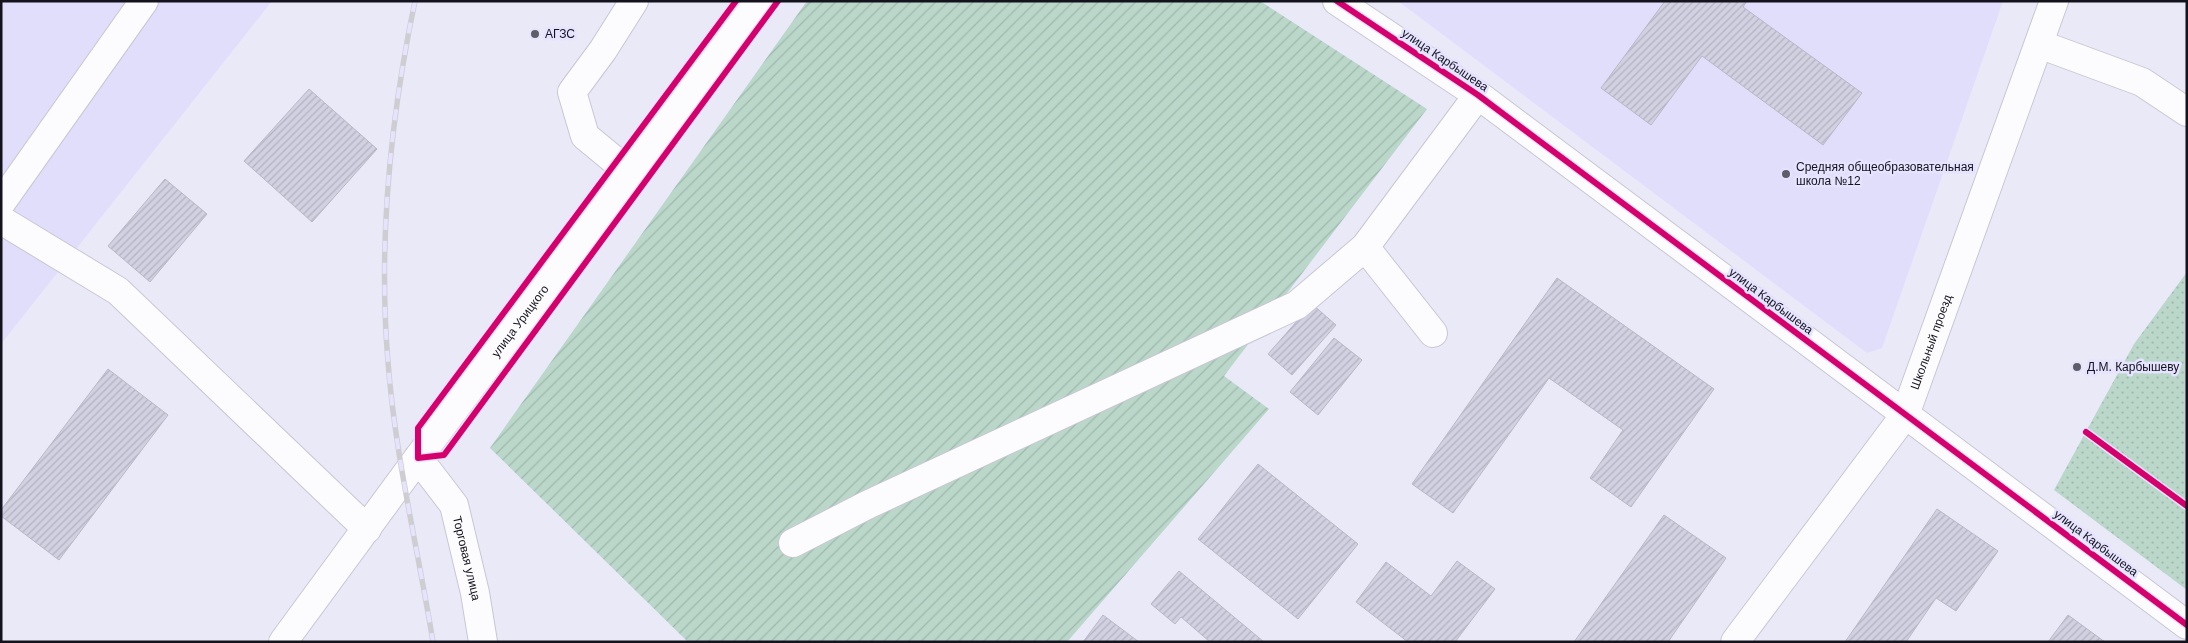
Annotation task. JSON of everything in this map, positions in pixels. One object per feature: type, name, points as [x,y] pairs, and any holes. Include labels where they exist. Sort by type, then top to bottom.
[{"type":"street","points":[[1,203],[144,1]]},
{"type":"street","points":[[630,173],[585,136],[572,92],[603,50],[634,1]]},
{"type":"street","name":"улица Урицкого","points":[[283,642],[759,1]]},
{"type":"street","name":"улица Карбышева","points":[[1337,1],[1478,95],[2187,625]]},
{"type":"street","name":"Школьный проезд","points":[[1735,642],[1905,415],[2054,1]]},
{"type":"street","points":[[2040,44],[2142,82],[2187,112]]},
{"type":"street","points":[[793,543],[867,504],[1297,305],[1365,248],[1478,95]]},
{"type":"street","points":[[1,220],[118,290],[367,529]]},
{"type":"street","points":[[1365,248],[1434,333]]},
{"type":"street","name":"Торговая улица","points":[[418,458],[454,505],[475,593],[483,642]]},
{"type":"shaded area","points":[[1,1],[272,1],[1,344]]},
{"type":"shaded area","name":"Средняя общеобразовательная школа №12","points":[[1398,1],[2003,1],[1882,348],[1867,353]]},
{"type":"green space","points":[[807,1],[1260,1],[1427,109],[1224,376],[1269,409],[1067,642],[688,642],[490,448]]},
{"type":"green space","points":[[2187,272],[2187,590],[2054,490],[2134,344]]},
{"type":"building","points":[[1665,1],[1747,1],[1743,7],[1862,93],[1823,145],[1702,56],[1651,125],[1601,88]]},
{"type":"building","points":[[309,89],[377,149],[312,222],[244,161]]},
{"type":"building","points":[[165,179],[207,214],[150,282],[108,246]]},
{"type":"building","points":[[1557,278],[1714,389],[1631,507],[1590,478],[1623,430],[1549,378],[1453,513],[1412,484]]},
{"type":"building","points":[[1312,304],[1336,325],[1292,375],[1268,354]]},
{"type":"building","points":[[1334,338],[1362,360],[1318,415],[1290,392]]},
{"type":"building","points":[[108,369],[168,415],[59,560],[1,516],[1,510]]},
{"type":"building","points":[[1258,464],[1358,544],[1298,619],[1198,539]]},
{"type":"building","points":[[1937,509],[1998,551],[1956,611],[1936,598],[1906,642],[1845,642]]},
{"type":"building","points":[[1664,515],[1726,558],[1668,642],[1574,642]]},
{"type":"building","points":[[1457,561],[1495,589],[1455,642],[1408,642],[1356,602],[1386,562],[1431,596]]},
{"type":"building","points":[[1179,571],[1264,642],[1210,642],[1181,617],[1175,624],[1151,604]]},
{"type":"building","points":[[1103,615],[1139,642],[1083,642]]},
{"type":"building","points":[[2068,615],[2105,642],[2048,642]]},
{"type":"railway","points":[[415,1],[399,91],[388,181],[384,271],[385,317],[391,397],[396,432],[433,642]]},
{"type":"cycle path","points":[[736,1],[418,428],[418,458],[444,455],[778,1]]},
{"type":"cycle path","points":[[1337,1],[1478,95],[2187,625]]},
{"type":"cycle path","points":[[2086,432],[2187,506]]},
{"type":"place","name":"АГЗС","points":[[535,34]]},
{"type":"place","name":"Средняя общеобразовательная школа №12","points":[[1786,174]]},
{"type":"place","name":"Д.М. Карбышеву","points":[[2077,367]]}]
